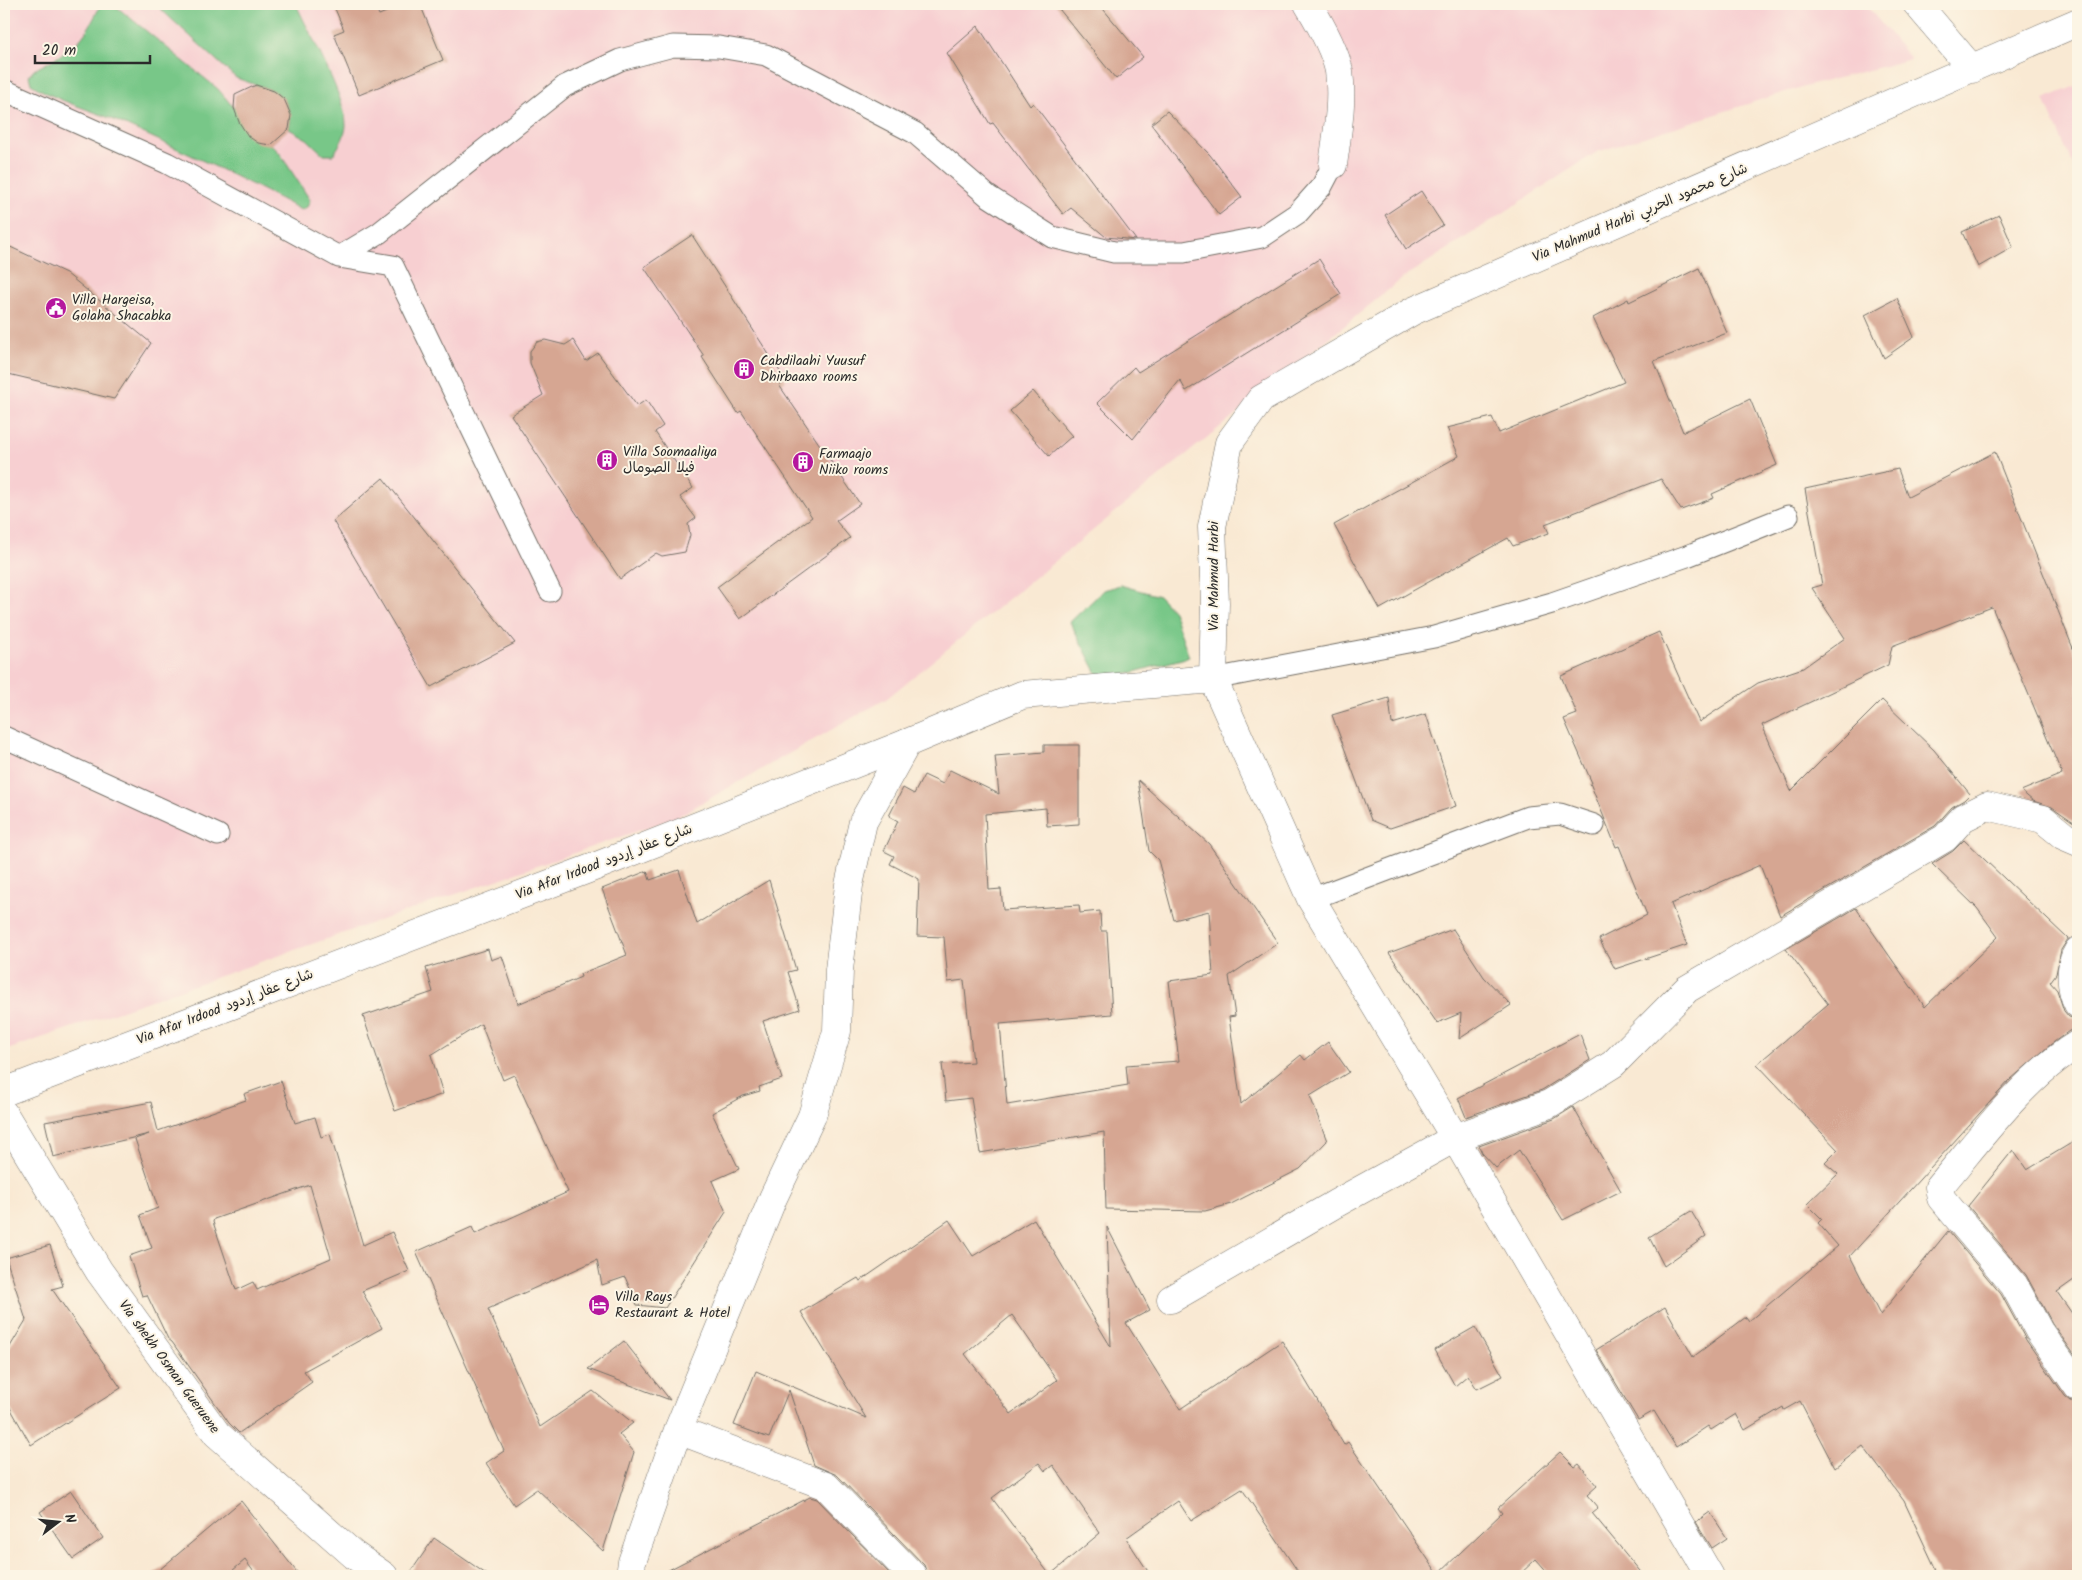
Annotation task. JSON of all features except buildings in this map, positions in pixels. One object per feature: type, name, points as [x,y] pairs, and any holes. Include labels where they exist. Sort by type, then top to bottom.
[{"type":"street","points":[[1308,4],[1321,25],[1339,70],[1339,119],[1332,165]]},
{"type":"street","points":[[1917,4],[1972,69]]},
{"type":"street","name":"Via Mahmud Harbi شارع محمود الحربي","points":[[1229,443],[1261,399],[1413,311],[2078,22]]},
{"type":"street","name":"Via Mahmud Harbi","points":[[1213,679],[1215,603],[1212,527],[1229,443]]},
{"type":"street","points":[[1213,679],[1311,899],[1454,1138],[1710,1576]]},
{"type":"street","name":"Via Afar Irdood شارع عفار إردود","points":[[4,1092],[594,867],[907,743],[1022,695],[1213,679]]},
{"type":"street","points":[[630,1576],[632,1562],[678,1430],[773,1198],[812,1116],[836,1031],[839,970],[849,885],[863,822],[907,743]]},
{"type":"street","points":[[1171,1299],[1319,1213],[1454,1138],[1549,1104],[1613,1064],[1687,989],[1945,838],[1963,818],[1987,806],[2043,819],[2064,836],[2078,842]]},
{"type":"street","points":[[2078,951],[2074,958],[2072,975],[2074,997],[2078,1004]]},
{"type":"street","points":[[2078,1044],[2047,1067],[1988,1128],[1939,1187],[1941,1198],[2014,1285],[2039,1331],[2078,1387]]},
{"type":"street","name":"Via shekh Osman Gueruene","points":[[4,1114],[99,1271],[217,1434],[354,1555],[384,1576]]},
{"type":"street","points":[[678,1430],[826,1486],[913,1576]]},
{"type":"lane","points":[[339,257],[380,233],[445,178],[565,86],[620,60],[673,46],[719,47],[766,55],[915,133],[988,196],[1052,237],[1114,252],[1184,252],[1262,236],[1298,213],[1322,186],[1332,165]]},
{"type":"lane","points":[[4,90],[167,164],[339,257],[393,266],[550,591]]},
{"type":"lane","points":[[1213,679],[1434,637],[1552,603],[1687,556],[1788,516]]},
{"type":"lane","points":[[4,737],[218,835]]},
{"type":"lane","points":[[1311,899],[1528,817],[1560,814],[1594,825]]},
{"type":"shaded area","points":[[4,4],[101,4],[88,32],[78,44],[34,70],[40,90],[93,111],[251,183],[301,210],[310,200],[258,143],[218,89],[113,4],[155,4],[236,78],[274,91],[284,99],[296,131],[317,149],[344,114],[331,76],[296,4],[1865,4],[1911,59],[1785,92],[1597,152],[1403,278],[886,699],[675,818],[4,1051]]},
{"type":"shaded area","points":[[2078,85],[2078,177],[2044,99]]},
{"type":"green space","points":[[101,4],[113,4],[218,89],[234,108],[279,152],[310,200],[307,207],[301,210],[184,152],[112,119],[60,99],[31,84],[29,76],[34,70],[68,51],[82,38]]},
{"type":"green space","points":[[155,4],[296,4],[326,65],[345,114],[346,126],[344,134],[333,155],[324,155],[307,139],[289,129],[291,115],[284,99],[274,91],[236,78]]},
{"type":"green space","points":[[1120,585],[1159,596],[1173,611],[1189,657],[1101,681],[1070,622],[1104,590]]},
{"type":"place","name":"Villa Hargeisa, Golaha Shacabka","points":[[56,308]]},
{"type":"place","name":"Cabdilaahi Yuusuf Dhirbaaxo rooms","points":[[744,369]]},
{"type":"place","name":"Villa Soomaaliya فيلا الصومال","points":[[607,460]]},
{"type":"place","name":"Farmaajo Niiko rooms","points":[[803,462]]},
{"type":"place","name":"Villa Rays Restaurant & Hotel","points":[[599,1305]]}]
